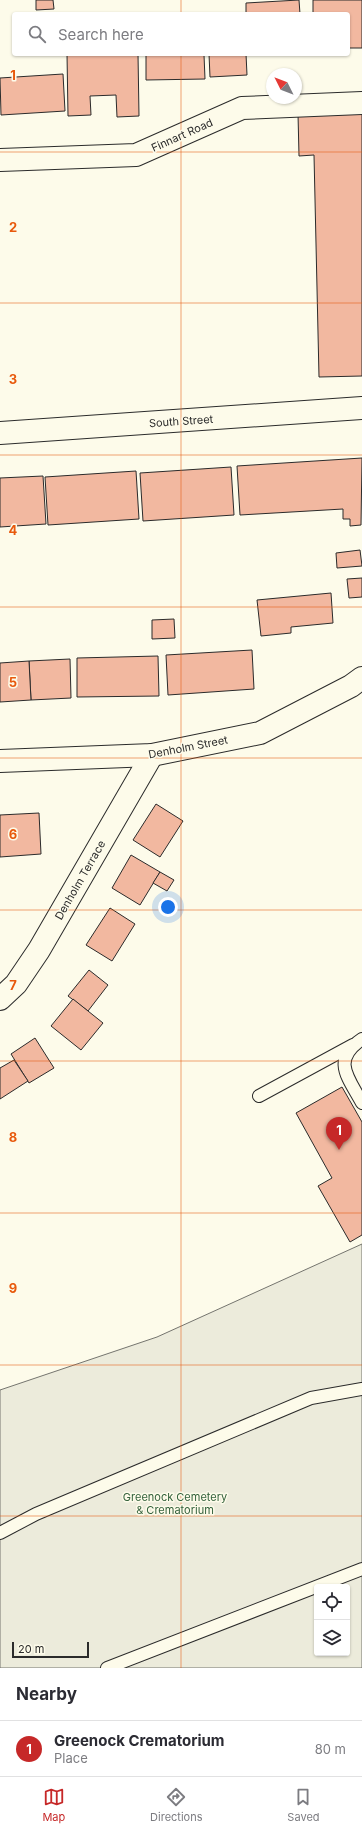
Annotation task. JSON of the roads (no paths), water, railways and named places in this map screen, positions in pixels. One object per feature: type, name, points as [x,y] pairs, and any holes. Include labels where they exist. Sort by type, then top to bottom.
[{"type":"street","name":"Finnart Road","points":[[0,160],[136,156],[242,108],[362,103]]},
{"type":"street","name":"South Street","points":[[0,433],[362,408]]},
{"type":"street","name":"Denholm Street","points":[[0,761],[152,755],[260,733],[351,686],[362,678]]},
{"type":"street","name":"Denholm Terrace","points":[[0,999],[16,984],[39,950],[152,755]]},
{"type":"lane","points":[[259,1096],[357,1042]]},
{"type":"lane","points":[[357,1042],[346,1055],[344,1070],[362,1102]]},
{"type":"lane","points":[[0,1533],[36,1514],[311,1398],[362,1389]]},
{"type":"lane","points":[[107,1668],[362,1569]]},
{"type":"place","name":"Greenock Crematorium","points":[[339,1150]]},
{"type":"park label","name":"Greenock Cemetery & Crematorium","points":[[175,1503]]}]
